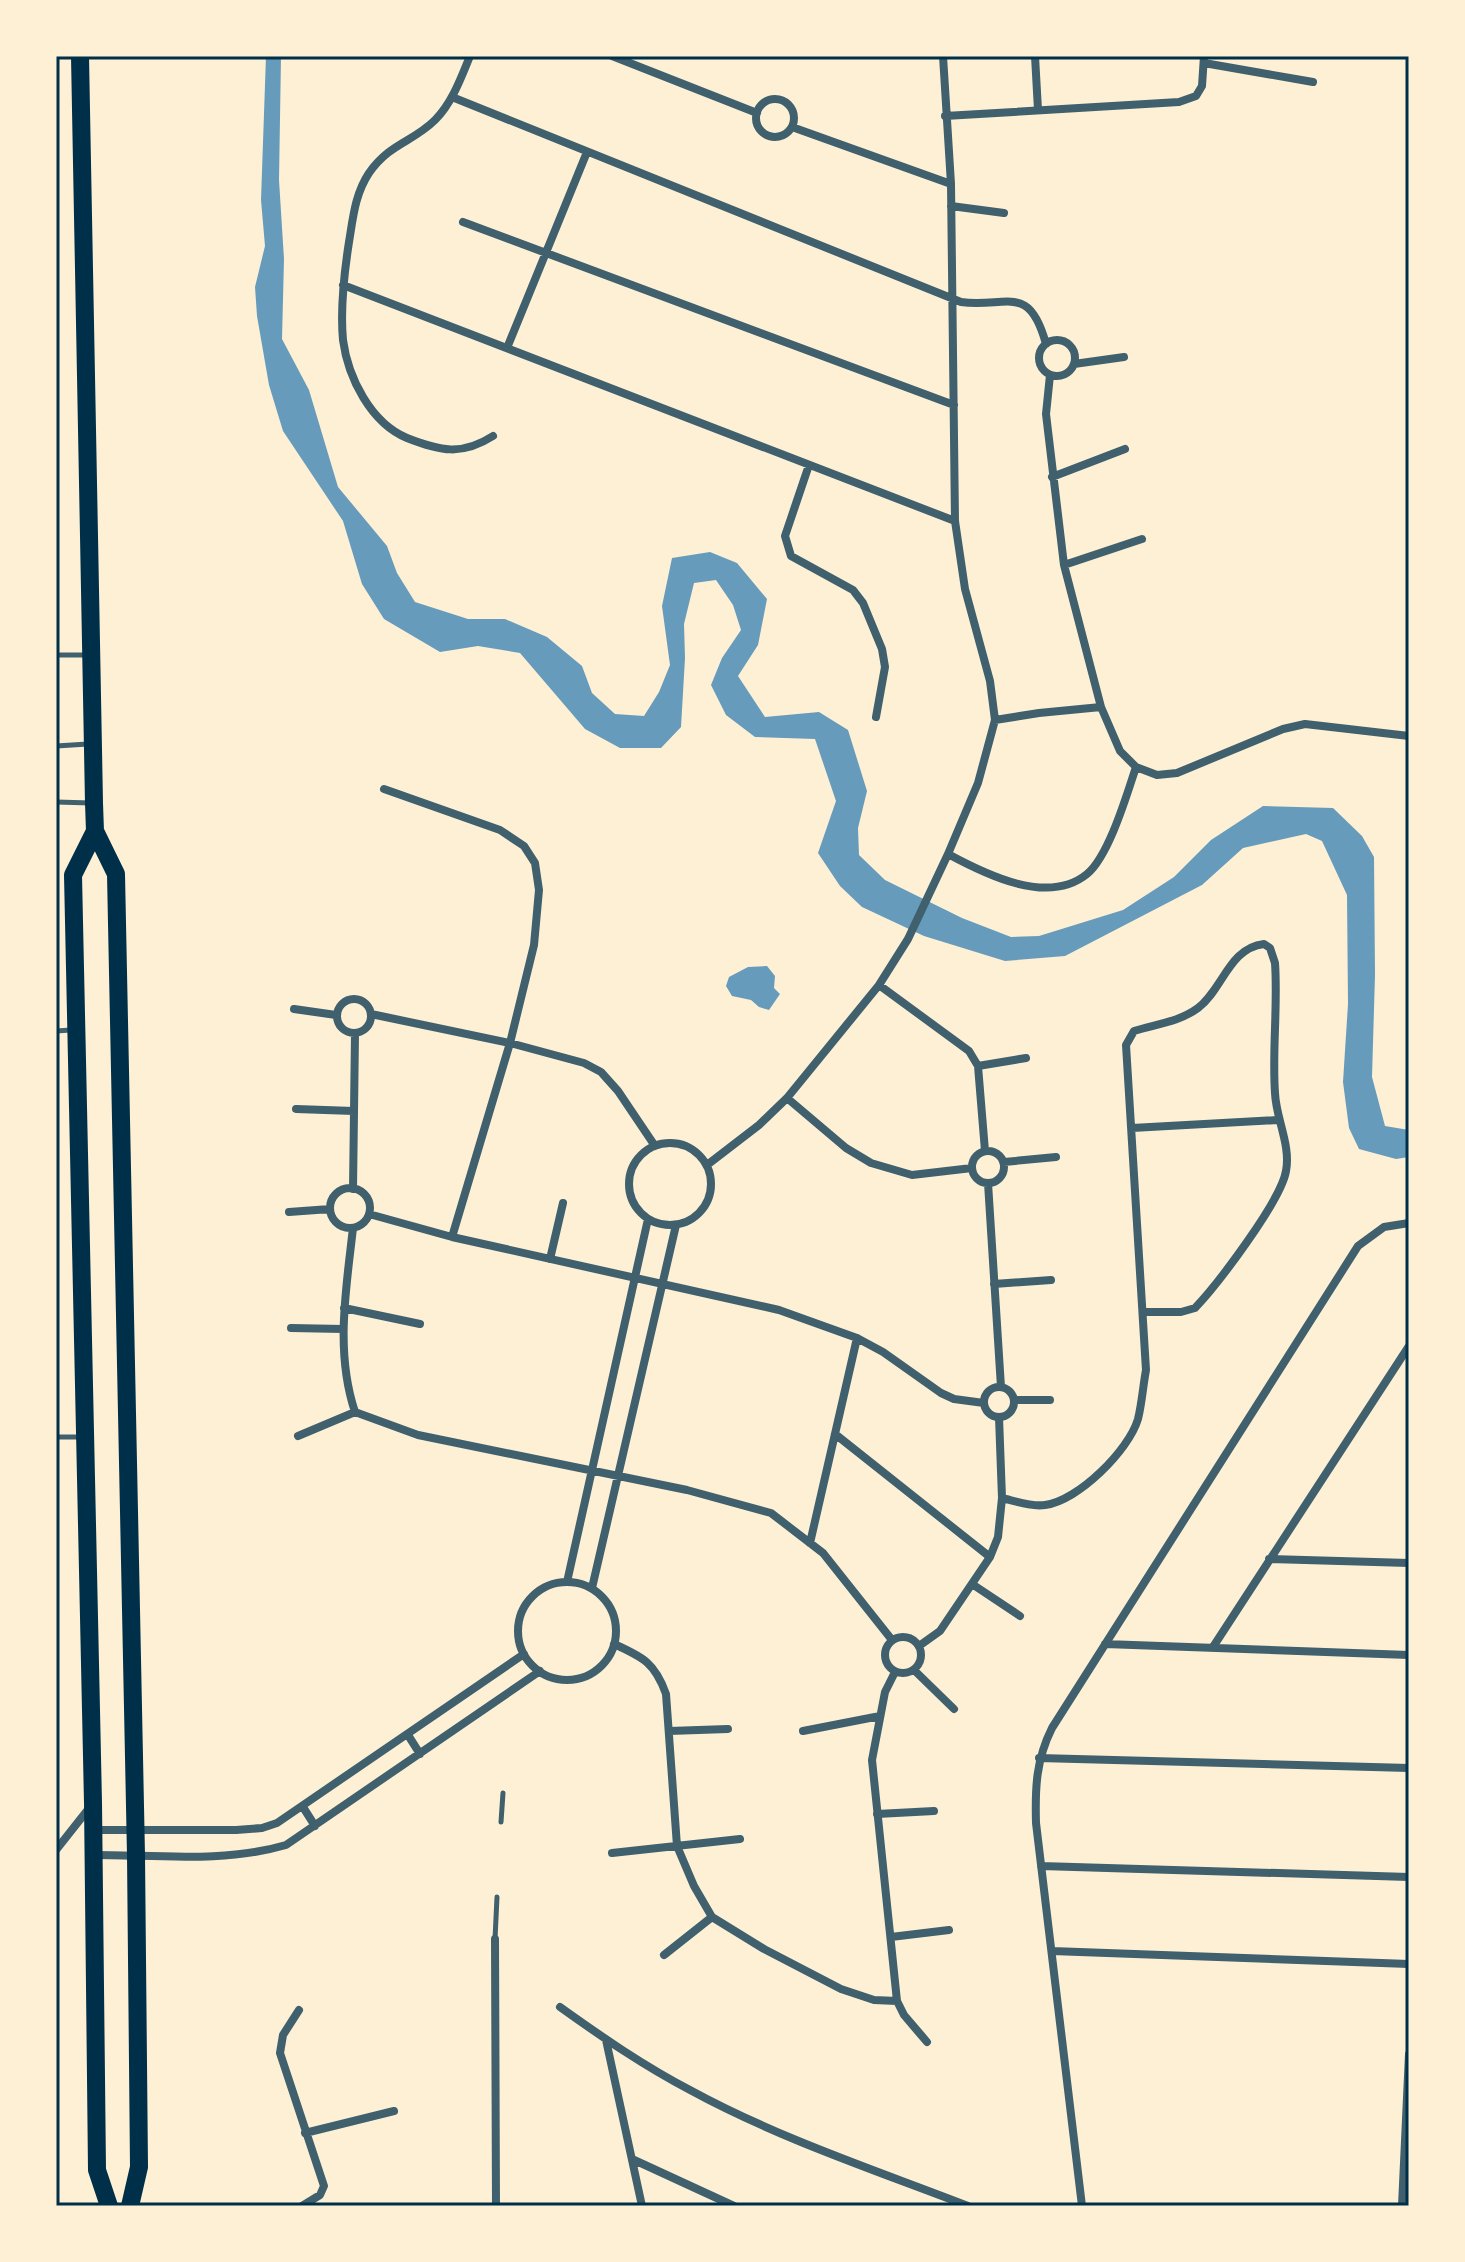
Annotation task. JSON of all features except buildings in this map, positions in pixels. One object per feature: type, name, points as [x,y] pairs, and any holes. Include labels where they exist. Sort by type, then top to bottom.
[{"type":"highway","points":[[80,56],[95,831],[116,874],[136,1830],[139,2167],[130,2206]]},
{"type":"highway","points":[[95,831],[73,875],[93,1803],[97,2170],[109,2206]]},
{"type":"street","points":[[470,56],[452,97],[435,120],[390,148],[369,173],[357,196],[343,285],[343,341],[354,376],[380,421],[395,433],[447,450],[475,448],[493,436]]},
{"type":"street","points":[[612,56],[757,113]]},
{"type":"street","points":[[707,1165],[759,1125],[787,1098],[879,985],[908,939],[948,854],[978,783],[995,720],[990,681],[965,589],[955,521],[951,184],[943,56]]},
{"type":"street","points":[[1035,56],[1038,110]]},
{"type":"street","points":[[945,116],[1179,102],[1196,96],[1202,86],[1204,60],[1313,82]]},
{"type":"street","points":[[452,97],[951,299],[980,304],[1013,300],[1032,312],[1041,324],[1046,344]]},
{"type":"street","points":[[777,99],[791,107],[794,114],[792,127],[784,135],[771,137],[760,131],[757,113],[764,102],[777,99]]},
{"type":"street","points":[[792,127],[951,184]]},
{"type":"street","points":[[507,348],[587,152]]},
{"type":"street","points":[[951,206],[1004,213]]},
{"type":"street","points":[[463,222],[954,405]]},
{"type":"street","points":[[343,285],[955,521]]},
{"type":"street","points":[[1057,340],[1068,344],[1074,353],[1074,364],[1067,374],[1050,375],[1041,367],[1040,354],[1046,344],[1057,340]]},
{"type":"street","points":[[1074,364],[1124,357]]},
{"type":"street","points":[[1050,375],[1046,414],[1064,565],[1101,707],[1120,751],[1136,767],[1157,775],[1177,773],[1283,729],[1305,724],[1409,736]]},
{"type":"street","points":[[1052,477],[1125,449]]},
{"type":"street","points":[[809,465],[785,536],[786,546],[791,556],[853,590],[863,603],[882,649],[885,667],[876,717]]},
{"type":"street","points":[[1064,565],[1142,539]]},
{"type":"street","points":[[995,720],[1101,707]]},
{"type":"street","points":[[948,854],[1004,879],[1037,886],[1065,886],[1089,873],[1105,849],[1136,767]]},
{"type":"street","points":[[384,789],[500,830],[524,846],[535,863],[539,890],[536,932],[510,1043],[452,1237]]},
{"type":"street","points":[[1002,1498],[1042,1506],[1057,1502],[1088,1483],[1123,1448],[1137,1421],[1146,1370],[1125,1053],[1129,1037],[1134,1031],[1167,1023],[1197,1009],[1207,1001],[1235,960],[1251,947],[1264,944],[1270,948],[1275,963],[1275,1093],[1287,1154],[1282,1185],[1248,1239],[1195,1308],[1181,1312],[1143,1312]]},
{"type":"street","points":[[879,985],[969,1051],[978,1066],[985,1151]]},
{"type":"street","points":[[353,999],[365,1003],[371,1014],[369,1025],[355,1034],[339,1026],[336,1015],[342,1004],[353,999]]},
{"type":"street","points":[[294,1009],[336,1015]]},
{"type":"street","points":[[371,1014],[566,1056],[601,1072],[618,1091],[655,1146]]},
{"type":"street","points":[[353,1189],[355,1034]]},
{"type":"street","points":[[978,1066],[1026,1058]]},
{"type":"street","points":[[787,1098],[846,1148],[871,1163],[912,1175],[972,1168]]},
{"type":"street","points":[[296,1109],[354,1111]]},
{"type":"street","points":[[1132,1128],[1278,1120]]},
{"type":"street","points":[[679,1144],[700,1155],[707,1165],[711,1191],[706,1203],[689,1221],[676,1225],[662,1224],[648,1219],[638,1210],[629,1187],[630,1174],[644,1152],[655,1146],[679,1144]]},
{"type":"street","points":[[985,1151],[996,1153],[1004,1162],[999,1179],[988,1183],[977,1179],[972,1168],[975,1157],[985,1151]]},
{"type":"street","points":[[1004,1162],[1056,1157]]},
{"type":"street","points":[[988,1183],[1001,1387]]},
{"type":"street","points":[[353,1189],[364,1195],[369,1214],[360,1225],[346,1228],[334,1222],[330,1209],[339,1191],[353,1189]]},
{"type":"street","points":[[550,1259],[563,1203]]},
{"type":"street","points":[[289,1212],[330,1209]]},
{"type":"street","points":[[369,1214],[452,1237],[779,1310],[857,1338],[954,1399],[984,1403]]},
{"type":"street","points":[[567,1582],[648,1219]]},
{"type":"street","points":[[1082,2206],[1041,1866],[1036,1797],[1039,1758],[1052,1728],[1358,1246],[1384,1227],[1409,1223]]},
{"type":"street","points":[[592,1588],[676,1225]]},
{"type":"street","points":[[353,1228],[343,1329],[345,1371],[355,1412]]},
{"type":"street","points":[[994,1284],[1051,1280]]},
{"type":"street","points":[[344,1308],[420,1324]]},
{"type":"street","points":[[291,1328],[343,1329]]},
{"type":"street","points":[[810,1543],[857,1338]]},
{"type":"street","points":[[1213,1647],[1409,1346]]},
{"type":"street","points":[[1001,1387],[1009,1391],[1014,1400],[1008,1414],[999,1417],[988,1413],[984,1403],[987,1393],[1001,1387]]},
{"type":"street","points":[[1014,1400],[1050,1400]]},
{"type":"street","points":[[298,1436],[355,1412],[418,1435],[618,1475],[771,1513],[823,1553],[892,1640]]},
{"type":"street","points":[[919,1646],[940,1631],[990,1557],[998,1537],[1002,1498],[999,1417]]},
{"type":"street","points":[[835,1434],[990,1557]]},
{"type":"street","points":[[1269,1559],[1409,1563]]},
{"type":"street","points":[[567,1582],[592,1588],[602,1596],[615,1618],[614,1644],[609,1656],[590,1674],[565,1679],[540,1671],[524,1654],[519,1630],[525,1606],[536,1593],[551,1585],[567,1582]]},
{"type":"street","points":[[972,1584],[1020,1616]]},
{"type":"street","points":[[910,1638],[919,1646],[921,1659],[914,1670],[895,1672],[886,1664],[885,1651],[892,1640],[910,1638]]},
{"type":"street","points":[[614,1644],[645,1658],[661,1679],[666,1694],[677,1846],[694,1886],[712,1917],[764,1949],[841,1989],[874,2000],[897,2001]]},
{"type":"street","points":[[1105,1644],[1409,1655]]},
{"type":"street","points":[[93,1830],[262,1828],[287,1818],[524,1654]]},
{"type":"street","points":[[914,1670],[954,1709]]},
{"type":"street","points":[[93,1855],[237,1855],[286,1845],[540,1671]]},
{"type":"street","points":[[895,1672],[885,1692],[872,1760],[897,2001],[904,2015],[927,2042]]},
{"type":"street","points":[[803,1731],[880,1716]]},
{"type":"street","points":[[669,1731],[728,1729]]},
{"type":"street","points":[[408,1735],[420,1754]]},
{"type":"street","points":[[1039,1758],[1409,1768]]},
{"type":"street","points":[[56,1850],[93,1803]]},
{"type":"street","points":[[303,1807],[315,1826]]},
{"type":"street","points":[[877,1814],[934,1811]]},
{"type":"street","points":[[612,1853],[740,1839]]},
{"type":"street","points":[[1041,1866],[1409,1877]]},
{"type":"street","points":[[664,1955],[712,1917]]},
{"type":"street","points":[[891,1937],[949,1930]]},
{"type":"street","points":[[495,1939],[496,2206]]},
{"type":"street","points":[[1052,1951],[1409,1964]]},
{"type":"street","points":[[560,2007],[668,2079],[735,2113],[968,2206]]},
{"type":"street","points":[[299,2010],[283,2035],[280,2053],[324,2186],[320,2195],[302,2206]]},
{"type":"street","points":[[606,2040],[642,2206]]},
{"type":"street","points":[[1402,2206],[1409,2054]]},
{"type":"street","points":[[305,2133],[394,2111]]},
{"type":"street","points":[[632,2159],[734,2206]]},
{"type":"lane","points":[[56,655],[91,655]]},
{"type":"lane","points":[[56,746],[93,744]]},
{"type":"lane","points":[[56,802],[94,803]]},
{"type":"lane","points":[[56,1031],[76,1029]]},
{"type":"lane","points":[[56,1437],[84,1437]]},
{"type":"lane","points":[[501,1822],[503,1793]]},
{"type":"lane","points":[[495,1939],[497,1897]]},
{"type":"water","points":[[266,56],[281,56],[279,180],[284,259],[282,339],[309,390],[338,487],[387,546],[397,573],[415,602],[468,619],[505,619],[547,637],[582,666],[592,693],[615,714],[644,716],[659,692],[670,665],[662,606],[672,558],[710,552],[737,563],[767,599],[758,645],[738,676],[765,717],[819,712],[848,730],[867,791],[858,828],[859,855],[885,880],[962,918],[1011,937],[1039,936],[1123,910],[1174,877],[1211,840],[1263,806],[1333,808],[1362,836],[1374,857],[1372,1077],[1385,1126],[1409,1130],[1409,1157],[1396,1159],[1359,1149],[1349,1128],[1343,1082],[1348,1004],[1347,895],[1322,841],[1306,834],[1243,848],[1202,885],[1065,956],[1005,961],[924,936],[862,907],[840,886],[818,853],[836,801],[815,739],[755,737],[726,715],[711,685],[722,658],[741,630],[733,605],[716,580],[694,583],[684,624],[681,727],[661,748],[620,748],[585,729],[520,653],[478,646],[440,652],[384,619],[362,584],[343,521],[283,431],[269,385],[255,287],[265,246],[261,200]]},
{"type":"water","points":[[767,966],[775,976],[774,988],[780,994],[769,1010],[751,1000],[732,996],[726,986],[729,977],[748,967]]}]
